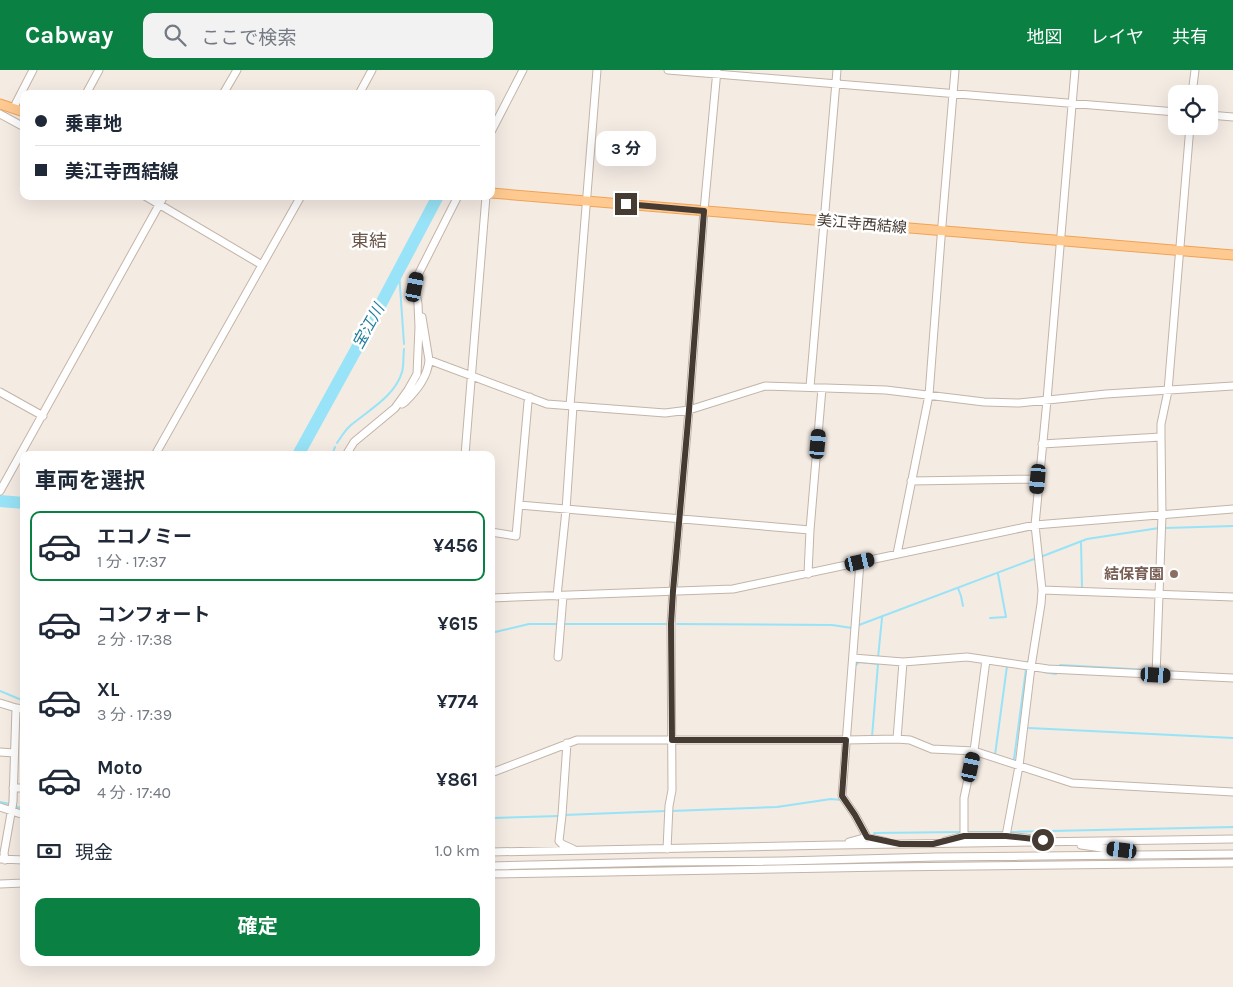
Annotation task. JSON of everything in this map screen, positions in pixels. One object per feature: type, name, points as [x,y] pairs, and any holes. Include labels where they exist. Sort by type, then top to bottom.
[{"type":"main road","points":[[0,104],[20,110]]},
{"type":"main road","name":"美江寺西結線","points":[[495,193],[1233,255]]},
{"type":"street","points":[[23,90],[33,70]]},
{"type":"street","points":[[88,90],[100,70]]},
{"type":"street","points":[[225,90],[236,70]]},
{"type":"street","points":[[361,90],[372,70]]},
{"type":"street","points":[[495,124],[523,70]]},
{"type":"street","points":[[558,657],[571,406],[597,70]]},
{"type":"street","points":[[668,70],[717,72],[1168,111]]},
{"type":"street","points":[[810,387],[837,70]]},
{"type":"street","points":[[897,554],[929,395],[955,70]]},
{"type":"street","points":[[1006,836],[1041,604],[1042,590],[1035,525],[1075,70]]},
{"type":"street","points":[[1193,85],[1194,70]]},
{"type":"street","points":[[667,849],[669,806],[672,790],[671,624],[673,591],[717,72]]},
{"type":"street","points":[[14,108],[20,95]]},
{"type":"street","points":[[0,114],[20,125]]},
{"type":"street","points":[[1218,116],[1233,117]]},
{"type":"street","points":[[1156,675],[1162,515],[1161,424],[1168,391],[1189,135]]},
{"type":"street","points":[[152,200],[262,264]]},
{"type":"street","points":[[23,451],[162,200]]},
{"type":"street","points":[[157,451],[299,200]]},
{"type":"street","points":[[395,408],[417,374],[419,327],[415,287],[418,275],[456,200]]},
{"type":"street","points":[[465,451],[486,200]]},
{"type":"street","points":[[348,451],[354,442],[405,402],[419,386],[429,366],[422,315],[418,304]]},
{"type":"street","points":[[429,360],[547,404],[665,412],[689,410],[764,386],[886,390],[984,402],[1019,403],[1106,394],[1233,386]]},
{"type":"street","points":[[808,574],[822,388]]},
{"type":"street","points":[[0,392],[43,416]]},
{"type":"street","points":[[495,533],[516,536],[530,397]]},
{"type":"street","points":[[1042,444],[1161,437]]},
{"type":"street","points":[[0,491],[20,456]]},
{"type":"street","points":[[911,481],[1038,479]]},
{"type":"street","points":[[519,505],[810,530]]},
{"type":"street","points":[[495,598],[733,589],[1035,525],[1233,509]]},
{"type":"street","points":[[860,562],[842,796],[867,837]]},
{"type":"street","points":[[1042,590],[1233,597]]},
{"type":"street","points":[[853,658],[903,662],[967,658],[1048,669],[1233,678]]},
{"type":"street","points":[[964,836],[964,798],[974,751],[986,660]]},
{"type":"street","points":[[897,739],[903,662]]},
{"type":"street","points":[[0,703],[20,708]]},
{"type":"street","points":[[16,708],[12,802],[2,860],[20,860]]},
{"type":"street","points":[[495,771],[578,740],[897,739],[910,740],[932,749],[974,751],[1072,783],[1233,792]]},
{"type":"street","points":[[567,744],[559,841],[572,848],[573,851]]},
{"type":"street","points":[[0,752],[14,752]]},
{"type":"street","points":[[13,788],[20,788]]},
{"type":"street","points":[[0,807],[20,814]]},
{"type":"street","points":[[933,844],[964,836],[1006,836],[1122,850],[1142,856]]},
{"type":"street","points":[[836,845],[867,837],[900,844]]},
{"type":"street","points":[[495,852],[1233,839]]},
{"type":"street","points":[[495,866],[936,857],[1233,854]]},
{"type":"street","points":[[495,874],[1233,863]]},
{"type":"street","points":[[0,884],[20,883]]},
{"type":"waterway","name":"宝江川","points":[[300,451],[436,200]]},
{"type":"waterway","points":[[399,272],[404,344]]},
{"type":"waterway","points":[[337,443],[349,427],[381,402],[399,381],[403,367],[404,349]]},
{"type":"waterway","points":[[334,451],[335,447]]},
{"type":"waterway","name":"宝江川","points":[[0,501],[20,503]]},
{"type":"waterway","points":[[1165,528],[1233,526]]},
{"type":"waterway","points":[[1043,556],[1087,539],[1159,528]]},
{"type":"waterway","points":[[1081,542],[1082,587]]},
{"type":"waterway","points":[[859,625],[1034,559]]},
{"type":"waterway","points":[[990,618],[1006,617],[998,574]]},
{"type":"waterway","points":[[958,588],[963,606]]},
{"type":"waterway","points":[[878,658],[882,618]]},
{"type":"waterway","points":[[495,632],[529,624],[557,624]]},
{"type":"waterway","points":[[563,624],[666,624]]},
{"type":"waterway","points":[[677,624],[832,625],[852,628]]},
{"type":"waterway","points":[[855,666],[859,662],[878,664],[872,737]]},
{"type":"waterway","points":[[1060,665],[1150,670]]},
{"type":"waterway","points":[[995,755],[1007,666]]},
{"type":"waterway","points":[[1014,759],[1026,669]]},
{"type":"waterway","points":[[1160,671],[1180,672]]},
{"type":"waterway","points":[[1044,672],[1056,674]]},
{"type":"waterway","points":[[0,691],[20,699]]},
{"type":"waterway","points":[[1029,728],[1233,738]]},
{"type":"waterway","points":[[671,811],[777,807],[831,799],[842,800]]},
{"type":"waterway","points":[[0,802],[10,804]]},
{"type":"waterway","points":[[14,806],[20,808]]},
{"type":"waterway","points":[[564,815],[666,811]]},
{"type":"waterway","points":[[495,818],[559,816]]},
{"type":"waterway","points":[[1009,832],[1233,827]]},
{"type":"waterway","points":[[874,833],[962,832]]},
{"type":"waterway","points":[[966,832],[1004,832]]},
{"type":"place","name":"結保育園","points":[[1174,574]]},
{"type":"district","name":"東結","points":[[369,241]]},
{"type":"route","points":[[626,204],[704,211],[671,624],[672,740],[846,740],[842,796],[867,837],[900,844],[933,844],[964,836],[1006,836],[1043,840]]}]
